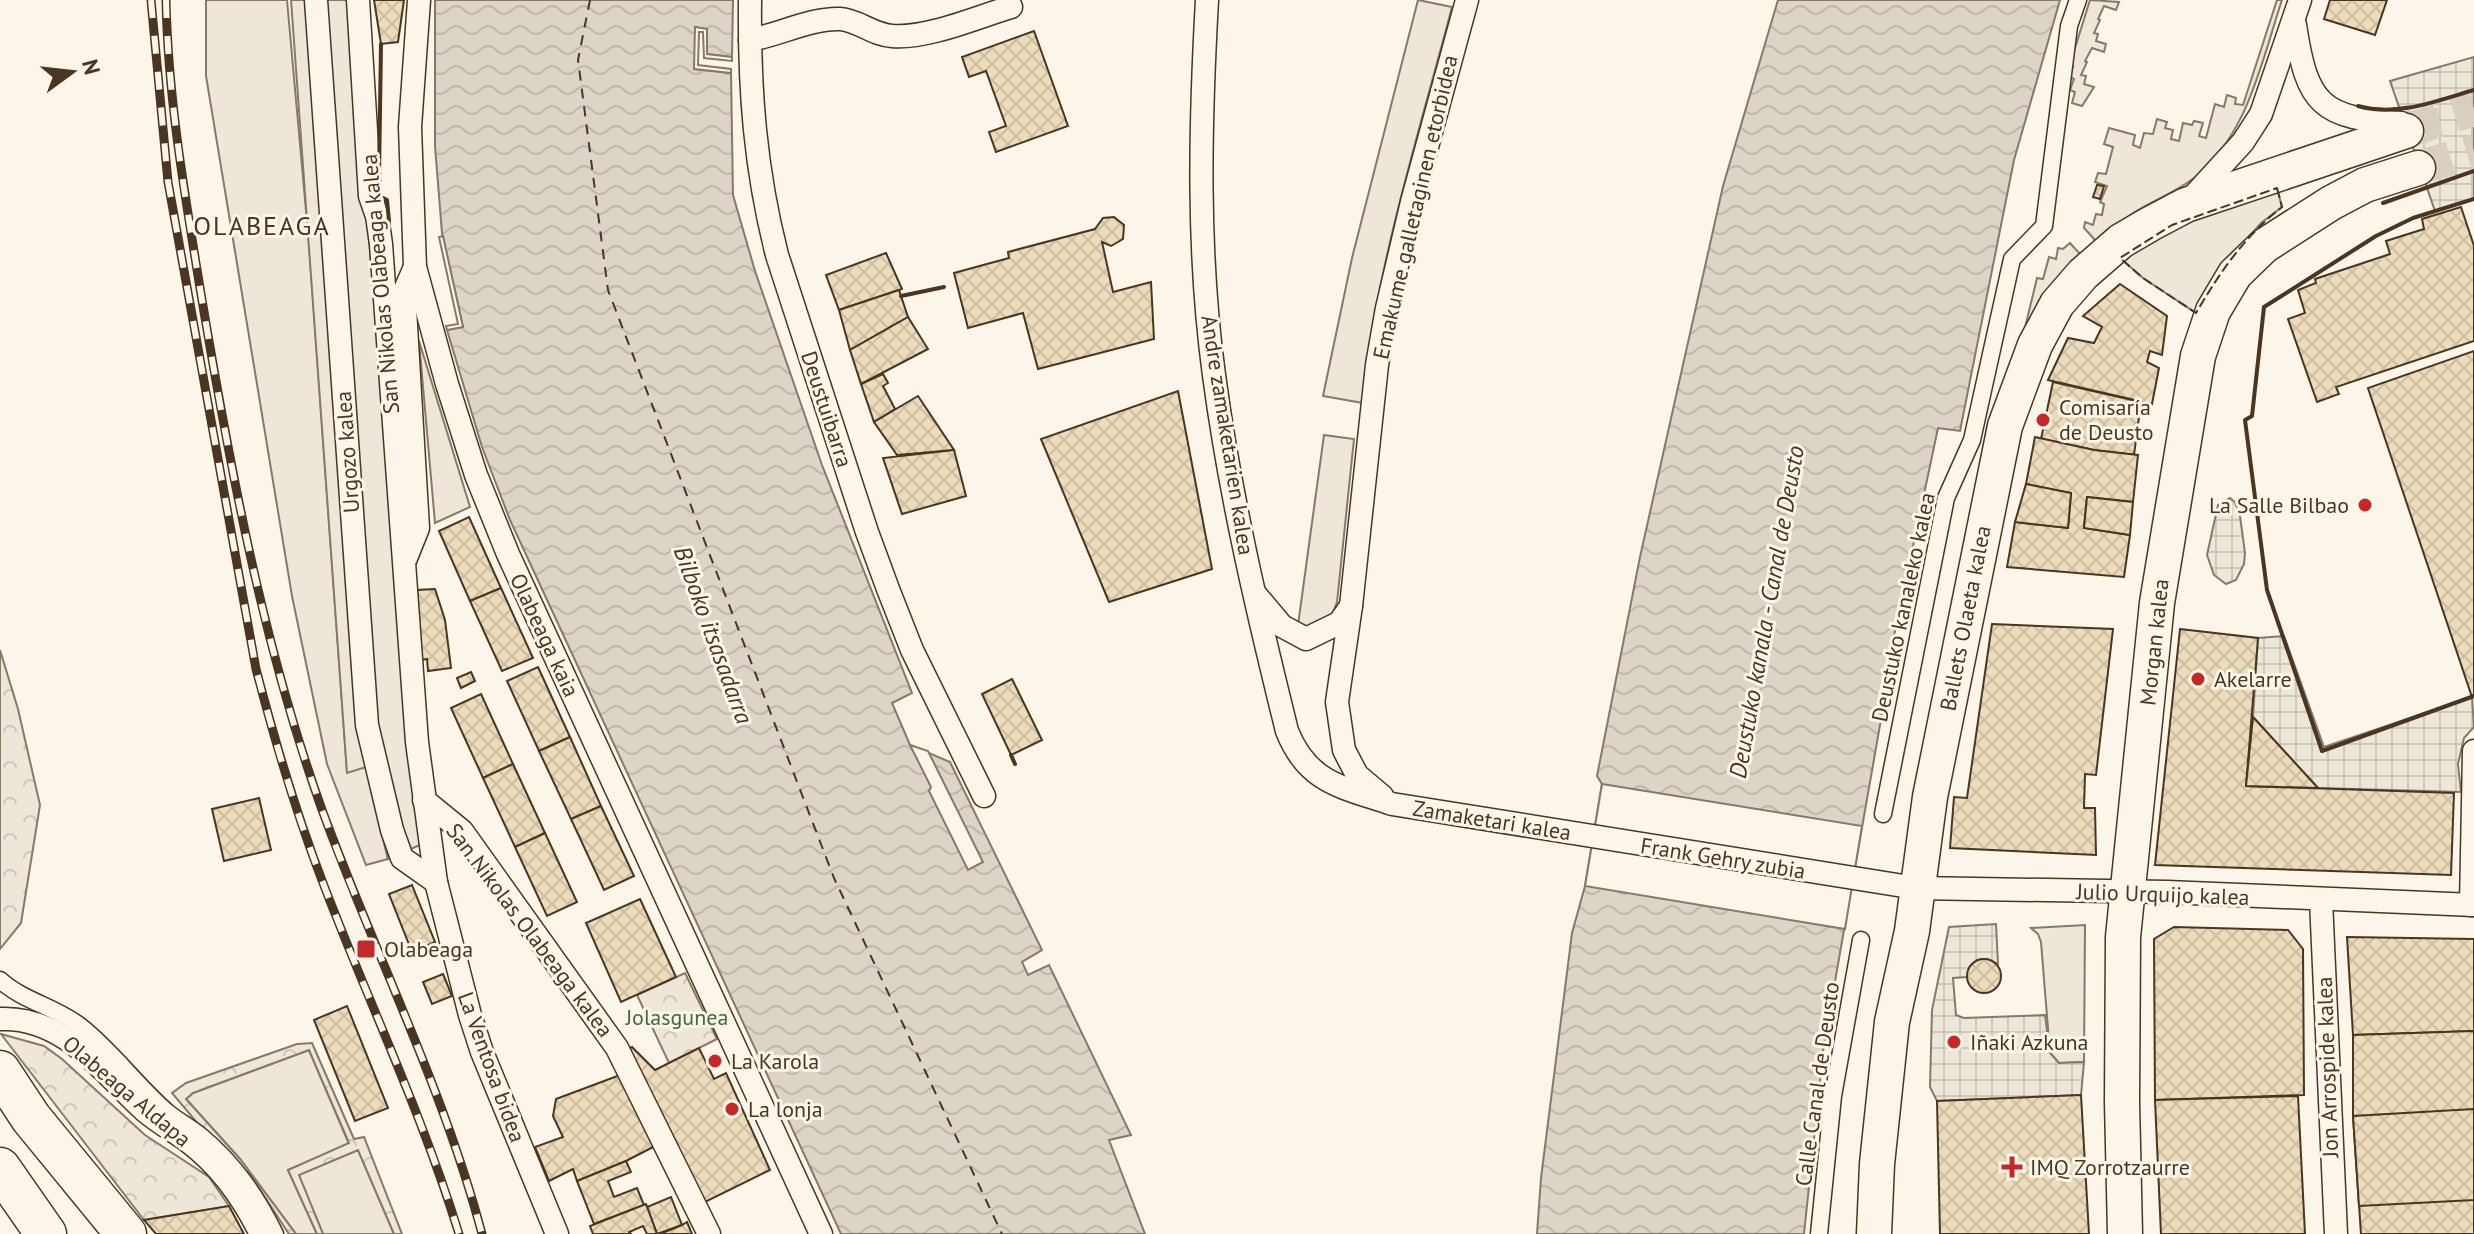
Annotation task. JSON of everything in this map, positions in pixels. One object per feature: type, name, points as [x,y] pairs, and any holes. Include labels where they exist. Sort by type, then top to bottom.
[{"type":"highway","points":[[0,1071],[31,1118],[126,1234]]},
{"type":"highway","points":[[0,1168],[46,1234]]},
{"type":"main road","name":"Ballets Olaeta kalea","points":[[1874,1234],[1877,1164],[1892,1022],[1912,931],[1930,797],[2005,426],[2021,378],[2057,304],[2083,274],[2121,241],[2186,205],[2404,127]]},
{"type":"main road","name":"Morgan kalea","points":[[2125,1234],[2123,952],[2128,890],[2157,603],[2198,356],[2213,311],[2235,274],[2264,246],[2365,185],[2418,168]]},
{"type":"street","name":"Urgozo kalea","points":[[316,0],[367,725],[392,830],[402,858],[436,882]]},
{"type":"street","name":"San Nikolas Olabeaga kalea","points":[[358,0],[370,196],[381,244],[424,800],[462,831],[617,1048],[709,1234]]},
{"type":"street","name":"Olabeaga kaia","points":[[419,0],[415,21],[410,127],[415,267],[476,475],[508,554],[821,1234]]},
{"type":"street","name":"Deustuibarra","points":[[750,0],[755,148],[766,213],[788,291],[888,589],[912,650],[984,796]]},
{"type":"street","name":"Andre zamaketarien kalea","points":[[1207,0],[1201,194],[1206,284],[1213,373],[1253,591],[1294,749],[1310,770],[1328,782],[1392,804]]},
{"type":"street","name":"Emakume galletaginen etorbidea","points":[[1392,804],[1357,775],[1344,750],[1337,702],[1351,606],[1377,365],[1387,308],[1412,202],[1467,0]]},
{"type":"street","name":"Deustuko kanaleko kalea","points":[[1883,814],[1946,498],[1972,440],[2012,259],[2044,226],[2069,26],[2078,0]]},
{"type":"street","points":[[750,40],[840,19],[890,36],[910,36],[1011,7]]},
{"type":"street","points":[[2297,10],[2301,64],[2313,90],[2329,110],[2363,121],[2404,127]]},
{"type":"street","points":[[2186,205],[2243,142],[2261,114],[2297,10]]},
{"type":"street","name":"San Nikolas Olabeaga kalea","points":[[404,567],[418,528],[404,292],[415,267]]},
{"type":"street","points":[[1253,591],[1282,626],[1306,639],[1339,623],[1351,606]]},
{"type":"street","points":[[2473,905],[2474,751]]},
{"type":"street","name":"La Ventosa bidea","points":[[424,800],[436,882],[470,1015],[482,1052],[557,1234]]},
{"type":"street","name":"Zamaketari kalea","points":[[1392,804],[1593,836]]},
{"type":"street","name":"Frank Gehry zubia","points":[[1593,836],[1853,879]]},
{"type":"street","name":"Julio Urquijo kalea","points":[[1853,879],[1916,888],[2128,890],[2473,905]]},
{"type":"street","name":"Jon Arrospide kalea","points":[[2321,900],[2336,1234]]},
{"type":"street","name":"Calle Canal de Deusto","points":[[1819,1234],[1833,1096],[1861,940]]},
{"type":"street","points":[[0,980],[11,990],[77,1023],[119,1060],[167,1111],[201,1136],[238,1171],[260,1203],[275,1234]]},
{"type":"street","name":"Olabeaga Aldapa","points":[[0,1019],[20,1018],[48,1027],[82,1050],[148,1113],[216,1165],[248,1206],[261,1234]]},
{"type":"green space","points":[[206,0],[287,0],[309,244],[347,772],[366,766],[388,859],[366,865],[327,764],[292,596],[206,76]]},
{"type":"green space","points":[[1418,0],[1452,7],[1387,253],[1363,403],[1323,396],[1352,258]]},
{"type":"green space","points":[[2090,0],[2119,2],[2116,10],[2104,6],[2098,19],[2094,33],[2098,34],[2096,41],[2106,44],[2104,52],[2092,48],[2085,61],[2081,75],[2086,76],[2084,84],[2094,87],[2082,106],[2072,103],[2075,92],[2070,90],[2074,79],[2070,77],[2073,66],[2070,64]]},
{"type":"green space","points":[[2277,0],[2282,0],[2259,73],[2228,141],[2194,178],[2135,212],[2096,241],[2084,228],[2085,222],[2093,225],[2096,214],[2102,215],[2104,204],[2100,202],[2107,186],[2095,182],[2098,173],[2106,174],[2113,147],[2104,144],[2109,128],[2135,135],[2133,145],[2140,148],[2144,133],[2153,134],[2157,119],[2167,122],[2165,128],[2173,130],[2171,139],[2179,141],[2183,123],[2192,125],[2194,121],[2203,123],[2199,136],[2206,138],[2215,104],[2224,107],[2227,95],[2236,98],[2235,104],[2243,105]]},
{"type":"green space","points":[[2070,243],[2080,254],[2022,340],[2037,278],[2043,279],[2049,257],[2056,259],[2058,248],[2063,249]]},
{"type":"green space","points":[[419,341],[470,507],[435,523]]},
{"type":"green space","points":[[1324,435],[1354,439],[1337,602],[1330,621],[1303,628],[1298,625]]},
{"type":"green space","points":[[0,650],[18,709],[40,805],[21,923],[0,949]]},
{"type":"green space","points":[[2085,925],[2084,1062],[2059,1063],[2050,1053],[2041,942],[2031,928]]},
{"type":"green space","name":"Jolasgunea","points":[[685,973],[717,1039],[669,1063],[637,995]]},
{"type":"green space","points":[[1,1034],[44,1046],[62,1059],[145,1135],[209,1177],[229,1206],[144,1220]]},
{"type":"green space","points":[[312,1043],[354,1139],[364,1137],[402,1234],[394,1234],[358,1150],[299,1175],[323,1234],[317,1234],[288,1170],[349,1143],[309,1050],[193,1093],[186,1099],[240,1159],[296,1234],[289,1234],[251,1176],[199,1125],[172,1093],[186,1083],[297,1044]]},
{"type":"green space","points":[[309,1050],[349,1144],[288,1170],[317,1234],[296,1234],[240,1159],[186,1099],[193,1093]]},
{"type":"green space","points":[[358,1150],[394,1234],[323,1234],[298,1175]]},
{"type":"shaded area","points":[[291,0],[348,0],[422,844],[388,859],[366,767],[347,773]]},
{"type":"shaded area","points":[[2474,57],[2474,199],[2435,211],[2390,81]]},
{"type":"shaded area","points":[[2277,188],[2282,207],[2261,223],[2233,255],[2196,313],[2143,278],[2120,258],[2172,225]]},
{"type":"shaded area","points":[[2230,498],[2235,502],[2240,516],[2245,553],[2244,564],[2236,580],[2226,584],[2214,575],[2207,555],[2218,505]]},
{"type":"shaded area","points":[[2284,636],[2324,747],[2472,697],[2474,727],[2464,738],[2458,764],[2461,792],[2318,788],[2253,717],[2258,638]]},
{"type":"shaded area","points":[[1996,924],[1998,964],[1987,959],[1977,960],[1970,966],[1967,977],[1953,978],[1956,1015],[1964,1018],[2045,1015],[2050,1053],[2059,1063],[2084,1062],[2081,1095],[1937,1101],[1930,1087],[1932,1010],[1949,927]]},
{"type":"water","name":"Bilboko itsasadarra","points":[[435,0],[733,0],[732,57],[706,54],[707,29],[695,27],[695,69],[731,73],[733,195],[755,271],[822,465],[912,693],[892,703],[910,745],[950,762],[1042,950],[1022,962],[1028,975],[1049,965],[1131,1135],[1109,1140],[1145,1234],[841,1234],[510,520],[482,447],[447,330],[463,327],[442,233],[435,146]]},
{"type":"water","name":"Deustuko kanala - Canal de Deusto","points":[[1778,0],[2060,0],[2014,160],[1960,431],[1938,428],[1891,650],[1824,1044],[1804,1234],[1537,1234],[1541,1178],[1572,933],[1585,886],[1602,784],[1597,776],[1640,557],[1723,186]]},
{"type":"pier","points":[[695,27],[707,29],[707,54],[732,57],[732,61],[704,58],[703,32],[699,32],[698,65],[731,69],[731,73],[694,69]]},
{"type":"pier","points":[[443,236],[463,327],[447,330],[446,326],[458,324],[439,237]]},
{"type":"pier","points":[[910,745],[928,751],[983,862],[968,870]]},
{"type":"pier","points":[[1602,784],[1862,826],[1845,929],[1585,886]]},
{"type":"building","points":[[374,0],[404,0],[398,42],[381,44]]},
{"type":"building","points":[[2330,0],[2387,0],[2375,35],[2324,19]]},
{"type":"building","points":[[1034,31],[1068,126],[996,152],[989,132],[1006,126],[986,71],[969,77],[962,57]]},
{"type":"building","points":[[2097,185],[2104,186],[2100,199],[2093,197]]},
{"type":"building","points":[[2461,207],[2474,246],[2474,341],[2336,387],[2339,394],[2317,402],[2288,319],[2305,313],[2298,290],[2316,283],[2315,279],[2390,254],[2386,241],[2424,229],[2422,219]]},
{"type":"building","points":[[1114,217],[1124,225],[1123,239],[1111,246],[1102,242],[1113,292],[1151,282],[1154,339],[1038,369],[1023,313],[968,328],[954,273],[1009,258],[1008,252],[1095,229],[1103,218]]},
{"type":"building","points":[[886,253],[902,289],[839,310],[826,275]]},
{"type":"building","points":[[2120,284],[2167,316],[2162,355],[2150,351],[2147,362],[2159,368],[2152,404],[2048,380],[2068,338],[2094,343],[2102,327],[2083,316]]},
{"type":"building","points":[[899,290],[908,317],[850,350],[839,310]]},
{"type":"building","points":[[908,317],[928,349],[861,384],[850,350]]},
{"type":"building","points":[[2474,351],[2474,696],[2472,697],[2368,388]]},
{"type":"building","points":[[883,374],[888,383],[883,386],[895,409],[874,422],[861,384]]},
{"type":"building","points":[[2053,382],[2141,402],[2134,455],[2041,439]]},
{"type":"building","points":[[1178,391],[1212,569],[1109,602],[1041,439]]},
{"type":"building","points":[[918,396],[954,450],[897,455],[874,422]]},
{"type":"building","points":[[2035,437],[2094,450],[2138,455],[2133,502],[2087,497],[2084,528],[2130,535],[2124,577],[2007,567],[2015,522],[2068,528],[2071,493],[2026,484]]},
{"type":"building","points":[[954,450],[966,496],[902,514],[883,458]]},
{"type":"building","points":[[2026,484],[2071,493],[2068,528],[2015,522]]},
{"type":"building","points":[[2087,497],[2133,502],[2130,535],[2084,528]]},
{"type":"building","points":[[469,517],[501,588],[470,601],[439,531]]},
{"type":"building","points":[[501,588],[533,658],[502,671],[470,601]]},
{"type":"building","points":[[435,589],[445,620],[451,668],[428,671],[427,659],[421,660],[417,590]]},
{"type":"building","points":[[1992,624],[2113,629],[2096,775],[2085,774],[2084,808],[2095,808],[2096,855],[1950,848],[1954,797],[1967,798]]},
{"type":"building","points":[[2180,629],[2258,638],[2246,786],[2454,793],[2451,875],[2155,865]]},
{"type":"building","points":[[538,667],[570,737],[539,751],[507,681]]},
{"type":"building","points":[[471,672],[475,681],[461,688],[457,678]]},
{"type":"building","points":[[1012,679],[1042,740],[1011,755],[982,694]]},
{"type":"building","points":[[481,694],[513,764],[483,778],[451,708]]},
{"type":"building","points":[[2253,717],[2318,788],[2246,786]]},
{"type":"building","points":[[570,737],[601,806],[571,819],[539,751]]},
{"type":"building","points":[[513,764],[545,833],[515,847],[483,778]]},
{"type":"building","points":[[259,798],[271,850],[224,861],[212,809]]},
{"type":"building","points":[[601,806],[634,876],[604,890],[571,819]]},
{"type":"building","points":[[545,833],[577,902],[547,916],[515,847]]},
{"type":"building","points":[[412,885],[435,942],[412,952],[389,894]]},
{"type":"building","points":[[640,899],[676,977],[621,1002],[586,923]]},
{"type":"building","points":[[2174,927],[2288,930],[2303,949],[2304,1095],[2155,1100],[2154,939]]},
{"type":"building","points":[[2347,937],[2474,939],[2474,1031],[2353,1035]]},
{"type":"building","points":[[1984,959],[1996,964],[2001,976],[1996,988],[1984,993],[1972,988],[1967,976],[1972,964]]},
{"type":"building","points":[[443,974],[452,996],[432,1004],[423,982]]},
{"type":"building","points":[[347,1006],[388,1108],[355,1121],[314,1020]]},
{"type":"building","points":[[2474,1031],[2474,1234],[2361,1234],[2353,1116],[2353,1035]]},
{"type":"building","points":[[632,1047],[655,1070],[699,1048],[714,1079],[726,1073],[770,1170],[703,1203],[624,1050]]},
{"type":"building","points":[[620,1075],[657,1145],[577,1181],[573,1169],[549,1181],[535,1147],[563,1137],[553,1116],[556,1099]]},
{"type":"building","name":"IMQ Zorrotzaurre","points":[[2081,1095],[2089,1234],[1940,1234],[1937,1101]]},
{"type":"building","points":[[2298,1096],[2305,1234],[2161,1234],[2155,1100]]},
{"type":"building","points":[[2474,1109],[2474,1200],[2359,1206],[2353,1116]]},
{"type":"building","points":[[626,1161],[631,1172],[608,1181],[614,1197],[637,1188],[644,1205],[594,1224],[577,1181]]},
{"type":"building","points":[[671,1197],[682,1225],[657,1234],[647,1207]]},
{"type":"building","points":[[646,1204],[657,1234],[647,1234],[643,1226],[629,1232],[631,1234],[593,1234],[590,1226]]},
{"type":"building","points":[[229,1206],[244,1234],[156,1234],[144,1220]]},
{"type":"building","points":[[687,1222],[692,1234],[660,1234],[682,1225]]},
{"type":"ferry route","points":[[590,0],[578,60],[608,290],[834,878],[1002,1234]]},
{"type":"tunnel","points":[[2406,131],[2474,109]]},
{"type":"tunnel","points":[[2401,123],[2439,119]]},
{"type":"tunnel","points":[[2418,168],[2474,151]]},
{"type":"railway","points":[[151,0],[168,182],[256,669],[286,777],[313,857],[412,1101],[459,1234]]},
{"type":"railway","points":[[166,0],[174,111],[189,221],[224,424],[250,553],[281,681],[321,807],[448,1125],[482,1234]]},
{"type":"fence","points":[[2277,188],[2282,207],[2256,230],[2234,256],[2196,313],[2143,278],[2120,258],[2172,225],[2277,188]]},
{"type":"wall","points":[[379,176],[381,44]]},
{"type":"wall","points":[[2358,106],[2402,109],[2474,90]]},
{"type":"wall","points":[[2383,203],[2474,171]]},
{"type":"wall","points":[[379,196],[387,200],[389,221]]},
{"type":"wall","points":[[2474,199],[2413,218],[2376,236],[2264,307],[2252,416],[2245,420],[2267,590],[2322,751],[2474,696]]},
{"type":"wall","points":[[901,296],[944,287]]},
{"type":"wall","points":[[1011,755],[1015,764]]},
{"type":"place","name":"Comisaría de Deusto","points":[[2043,420]]},
{"type":"place","name":"La Salle Bilbao","points":[[2365,505]]},
{"type":"place","name":"Akelarre","points":[[2198,679]]},
{"type":"place","name":"Olabeaga","points":[[366,949]]},
{"type":"place","name":"Iñaki Azkuna","points":[[1954,1042]]},
{"type":"place","name":"La Karola","points":[[715,1061]]},
{"type":"place","name":"La lonja","points":[[732,1109]]},
{"type":"place","name":"IMQ Zorrotzaurre","points":[[2012,1167]]},
{"type":"district","name":"OLABEAGA","points":[[262,226]]}]
